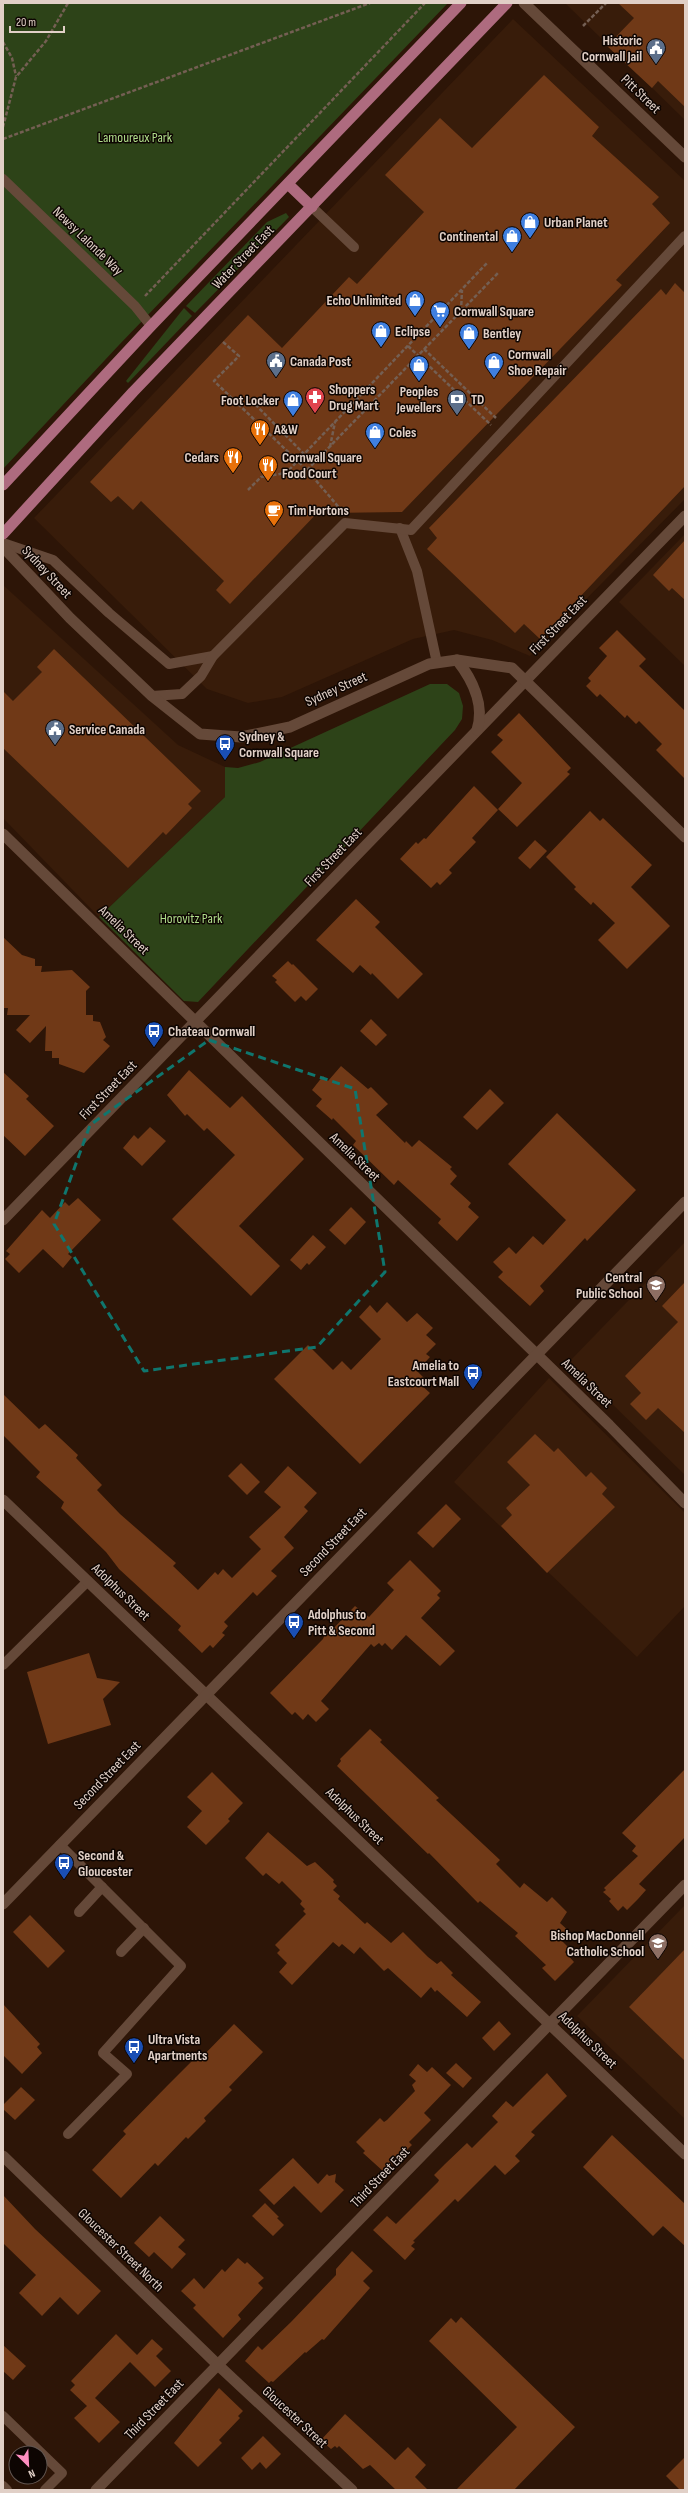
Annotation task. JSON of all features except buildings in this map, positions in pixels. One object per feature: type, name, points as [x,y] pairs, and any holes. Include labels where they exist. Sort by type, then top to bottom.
[{"type":"main road","name":"Water Street East","points":[[3,486],[151,326],[461,3]]},
{"type":"main road","name":"Water Street East","points":[[3,534],[134,392],[507,3]]},
{"type":"main road","points":[[288,184],[312,207]]},
{"type":"street","name":"Pitt Street","points":[[524,3],[685,157]]},
{"type":"street","name":"First Street East","points":[[3,1220],[685,516]]},
{"type":"street","name":"Sydney Street","points":[[3,547],[70,618],[152,696],[200,734],[241,737],[290,727],[429,664],[437,662],[457,660],[512,668],[685,837]]},
{"type":"street","points":[[457,660],[469,675],[475,692],[481,718],[477,730]]},
{"type":"street","name":"Amelia Street","points":[[3,834],[196,1021],[685,1503]]},
{"type":"street","name":"Second Street East","points":[[3,1904],[685,1202]]},
{"type":"street","name":"Adolphus Street","points":[[3,1500],[685,2154]]},
{"type":"street","name":"Third Street East","points":[[96,2490],[685,1885]]},
{"type":"street","name":"Gloucester Street North","points":[[3,2156],[218,2365]]},
{"type":"street","name":"Gloucester Street","points":[[218,2365],[352,2490]]},
{"type":"lane","name":"Newsy Lalonde Way","points":[[3,179],[135,306],[151,326]]},
{"type":"lane","points":[[312,207],[354,247]]},
{"type":"lane","points":[[152,696],[182,694],[202,676],[213,656],[345,523],[411,530],[685,236]]},
{"type":"lane","points":[[400,528],[417,571],[437,662]]},
{"type":"lane","points":[[3,543],[52,560],[108,613],[169,664],[213,656]]},
{"type":"lane","points":[[3,1665],[88,1581]]},
{"type":"lane","points":[[60,1845],[181,1966],[103,2053],[127,2074],[68,2134]]},
{"type":"lane","points":[[79,1912],[102,1887]]},
{"type":"lane","points":[[121,1952],[144,1928]]},
{"type":"lane","points":[[3,2416],[62,2472],[45,2490]]},
{"type":"lane","points":[[3,2486],[7,2490]]},
{"type":"path","points":[[3,127],[16,77],[46,41],[68,3]]},
{"type":"path","points":[[3,139],[370,3]]},
{"type":"path","points":[[135,306],[425,3]]},
{"type":"path","points":[[583,26],[606,3]]},
{"type":"path","points":[[3,42],[12,58],[16,77]]},
{"type":"path","points":[[248,490],[261,477],[286,473],[462,290],[486,263]]},
{"type":"path","points":[[307,470],[498,273]]},
{"type":"path","points":[[461,312],[462,290]]},
{"type":"path","points":[[223,342],[239,356],[214,381],[307,470],[343,512],[345,523]]},
{"type":"path","points":[[408,346],[489,423]]},
{"type":"path","points":[[424,349],[507,427]]},
{"type":"path","points":[[247,396],[304,454]]},
{"type":"path","points":[[330,447],[335,422]]},
{"type":"highlighted area","points":[[209,1040],[355,1089],[385,1272],[317,1347],[144,1371],[54,1224],[90,1125]]},
{"type":"shaded area","name":"Historic Cornwall Jail","points":[[565,3],[685,3],[685,120]]},
{"type":"shaded area","points":[[513,19],[685,181],[685,499],[530,656],[492,640],[454,630],[413,639],[282,697],[248,703],[207,689],[34,518]]},
{"type":"shaded area","points":[[685,534],[685,666],[619,602]]},
{"type":"shaded area","points":[[3,585],[178,745],[225,767],[225,797],[99,917],[3,818]]},
{"type":"shaded area","name":"Central Public School","points":[[685,1242],[685,1475],[569,1362]]},
{"type":"shaded area","points":[[549,1378],[685,1513],[685,1606],[637,1657],[454,1482]]},
{"type":"shaded area","name":"Bishop MacDonnell Catholic School","points":[[685,1905],[685,2119],[577,2016]]},
{"type":"green space","name":"Lamoureux Park","points":[[3,3],[448,3],[119,345],[3,469]]},
{"type":"green space","points":[[286,213],[289,217],[195,313],[186,306],[267,222]]},
{"type":"green space","points":[[184,308],[192,316],[128,383],[126,381]]},
{"type":"green space","name":"Horovitz Park","points":[[430,684],[447,684],[459,693],[463,706],[462,719],[455,730],[198,1002],[184,1001],[99,917],[225,797],[225,767],[238,768],[260,762]]},
{"type":"place","name":"Historic Cornwall Jail","points":[[656,65]]},
{"type":"place","name":"Urban Planet","points":[[530,239]]},
{"type":"place","name":"Continental","points":[[512,253]]},
{"type":"place","name":"Echo Unlimited","points":[[415,317]]},
{"type":"place","name":"Cornwall Square","points":[[440,328]]},
{"type":"place","name":"Eclipse","points":[[381,348]]},
{"type":"place","name":"Bentley","points":[[469,350]]},
{"type":"place","name":"Canada Post","points":[[276,378]]},
{"type":"place","name":"Cornwall Shoe Repair","points":[[494,379]]},
{"type":"place","name":"Peoples Jewellers","points":[[419,382]]},
{"type":"place","name":"Shoppers Drug Mart","points":[[315,414]]},
{"type":"place","name":"TD","points":[[457,416]]},
{"type":"place","name":"Foot Locker","points":[[293,417]]},
{"type":"place","name":"A&W","points":[[260,446]]},
{"type":"place","name":"Coles","points":[[375,449]]},
{"type":"place","name":"Cedars","points":[[233,474]]},
{"type":"place","name":"Cornwall Square Food Court","points":[[268,482]]},
{"type":"place","name":"Tim Hortons","points":[[274,527]]},
{"type":"place","name":"Service Canada","points":[[55,746]]},
{"type":"place","name":"Sydney & Cornwall Square","points":[[225,761]]},
{"type":"place","name":"Chateau Cornwall","points":[[154,1048]]},
{"type":"place","name":"Central Public School","points":[[656,1302]]},
{"type":"place","name":"Amelia to Eastcourt Mall","points":[[473,1390]]},
{"type":"place","name":"Adolphus to Pitt & Second","points":[[294,1639]]},
{"type":"place","name":"Second & Gloucester","points":[[64,1880]]},
{"type":"place","name":"Bishop MacDonnell Catholic School","points":[[658,1960]]},
{"type":"place","name":"Ultra Vista Apartments","points":[[134,2064]]}]
